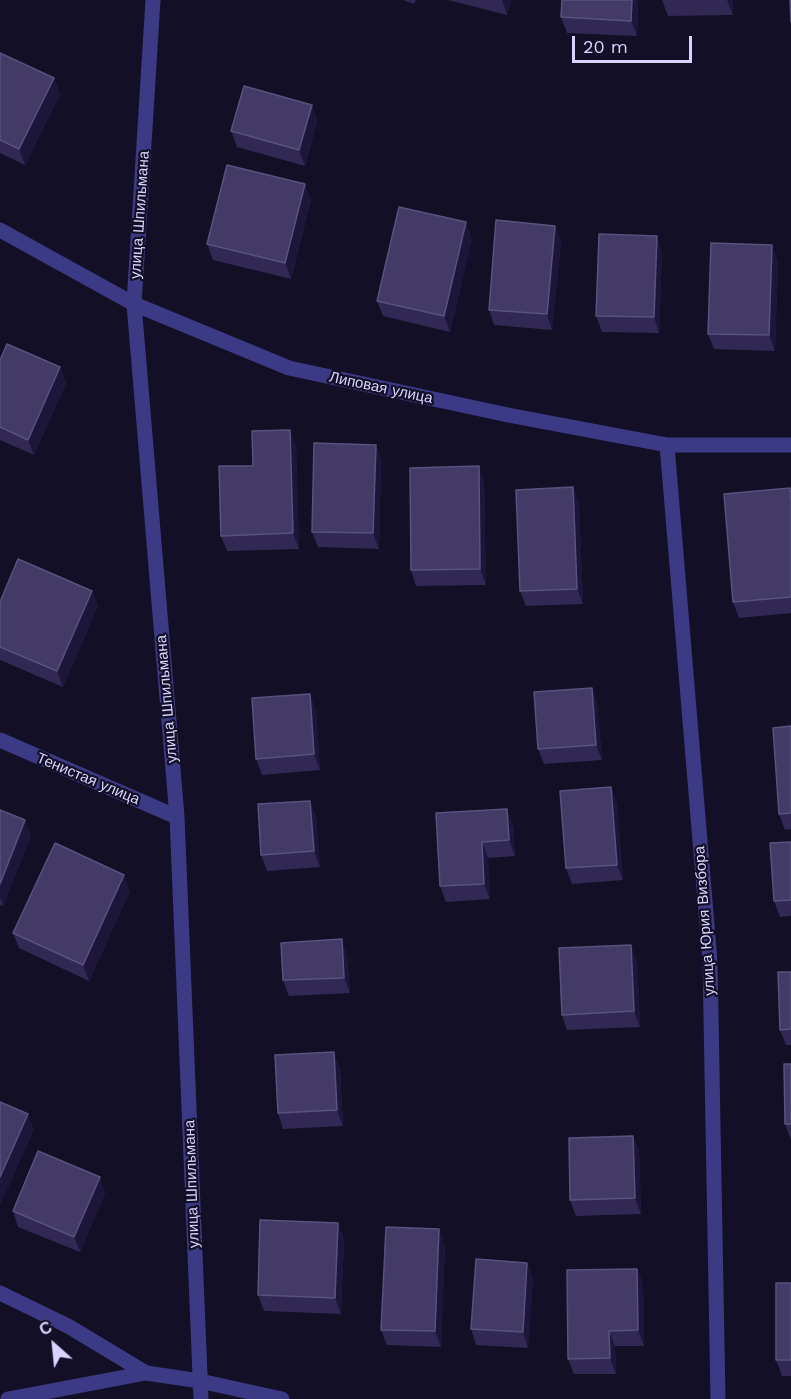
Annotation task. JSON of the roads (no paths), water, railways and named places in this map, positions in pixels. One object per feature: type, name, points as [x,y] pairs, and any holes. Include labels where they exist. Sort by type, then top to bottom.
[{"type":"street","name":"улица Шпильмана","points":[[153,0],[134,304],[177,817],[201,1399]]},
{"type":"street","name":"Липовая улица","points":[[0,230],[134,304],[289,368],[508,415],[667,445],[791,445]]},
{"type":"street","name":"улица Юрия Визбора","points":[[667,445],[710,961],[718,1399]]},
{"type":"street","name":"Тенистая улица","points":[[0,740],[177,817]]},
{"type":"street","points":[[0,1293],[68,1326],[146,1373]]},
{"type":"street","points":[[8,1399],[146,1373],[200,1381],[282,1399]]}]
